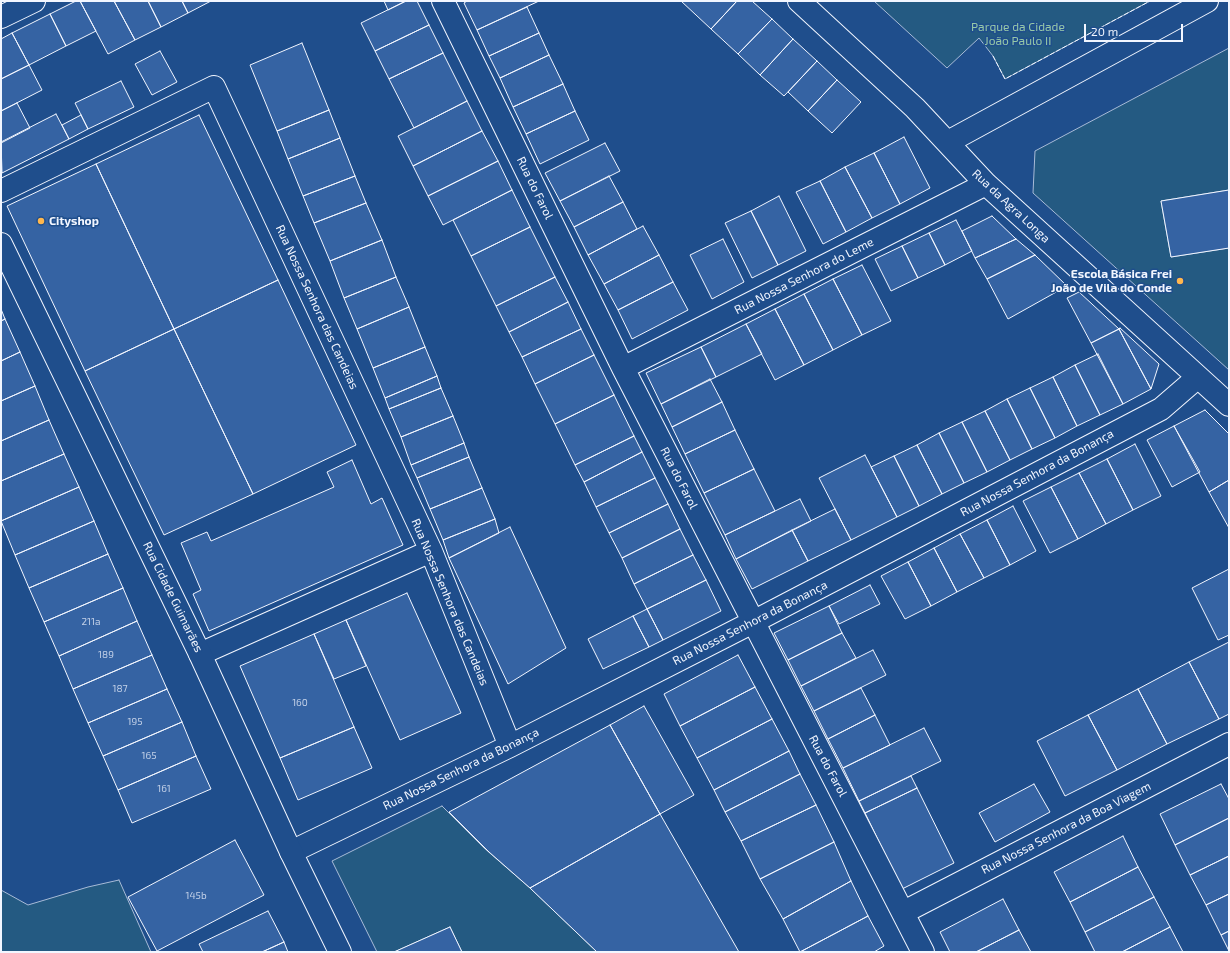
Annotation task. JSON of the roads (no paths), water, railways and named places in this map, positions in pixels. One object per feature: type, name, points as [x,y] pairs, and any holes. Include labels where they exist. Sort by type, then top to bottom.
[{"type":"street","points":[[1,17],[34,1]]},
{"type":"street","name":"Rua do Farol","points":[[443,1],[623,368],[752,622],[904,912],[923,952]]},
{"type":"street","name":"Rua da Agra Longa","points":[[799,1],[915,108],[986,184],[1229,405]]},
{"type":"street","points":[[948,142],[1208,1]]},
{"type":"street","name":"Rua Nossa Senhora das Candeias","points":[[1,191],[214,87],[430,551],[510,746]]},
{"type":"street","name":"Rua Nossa Senhora do Leme","points":[[623,368],[986,184]]},
{"type":"street","name":"Rua Cidade Guimarães","points":[[1,244],[200,654],[291,852],[340,952]]},
{"type":"street","name":"Rua Nossa Senhora da Bonança","points":[[291,852],[510,746],[752,622],[1161,408],[1198,377]]},
{"type":"street","points":[[200,654],[430,551]]},
{"type":"street","name":"Rua Nossa Senhora da Boa Viagem","points":[[904,912],[1229,744]]},
{"type":"place","name":"Cityshop","points":[[41,221]]},
{"type":"place","name":"Escola Básica Frei João de Vila do Conde","points":[[1180,281]]},
{"type":"park label","name":"Parque da Cidade João Paulo II","points":[[1018,34]]}]
